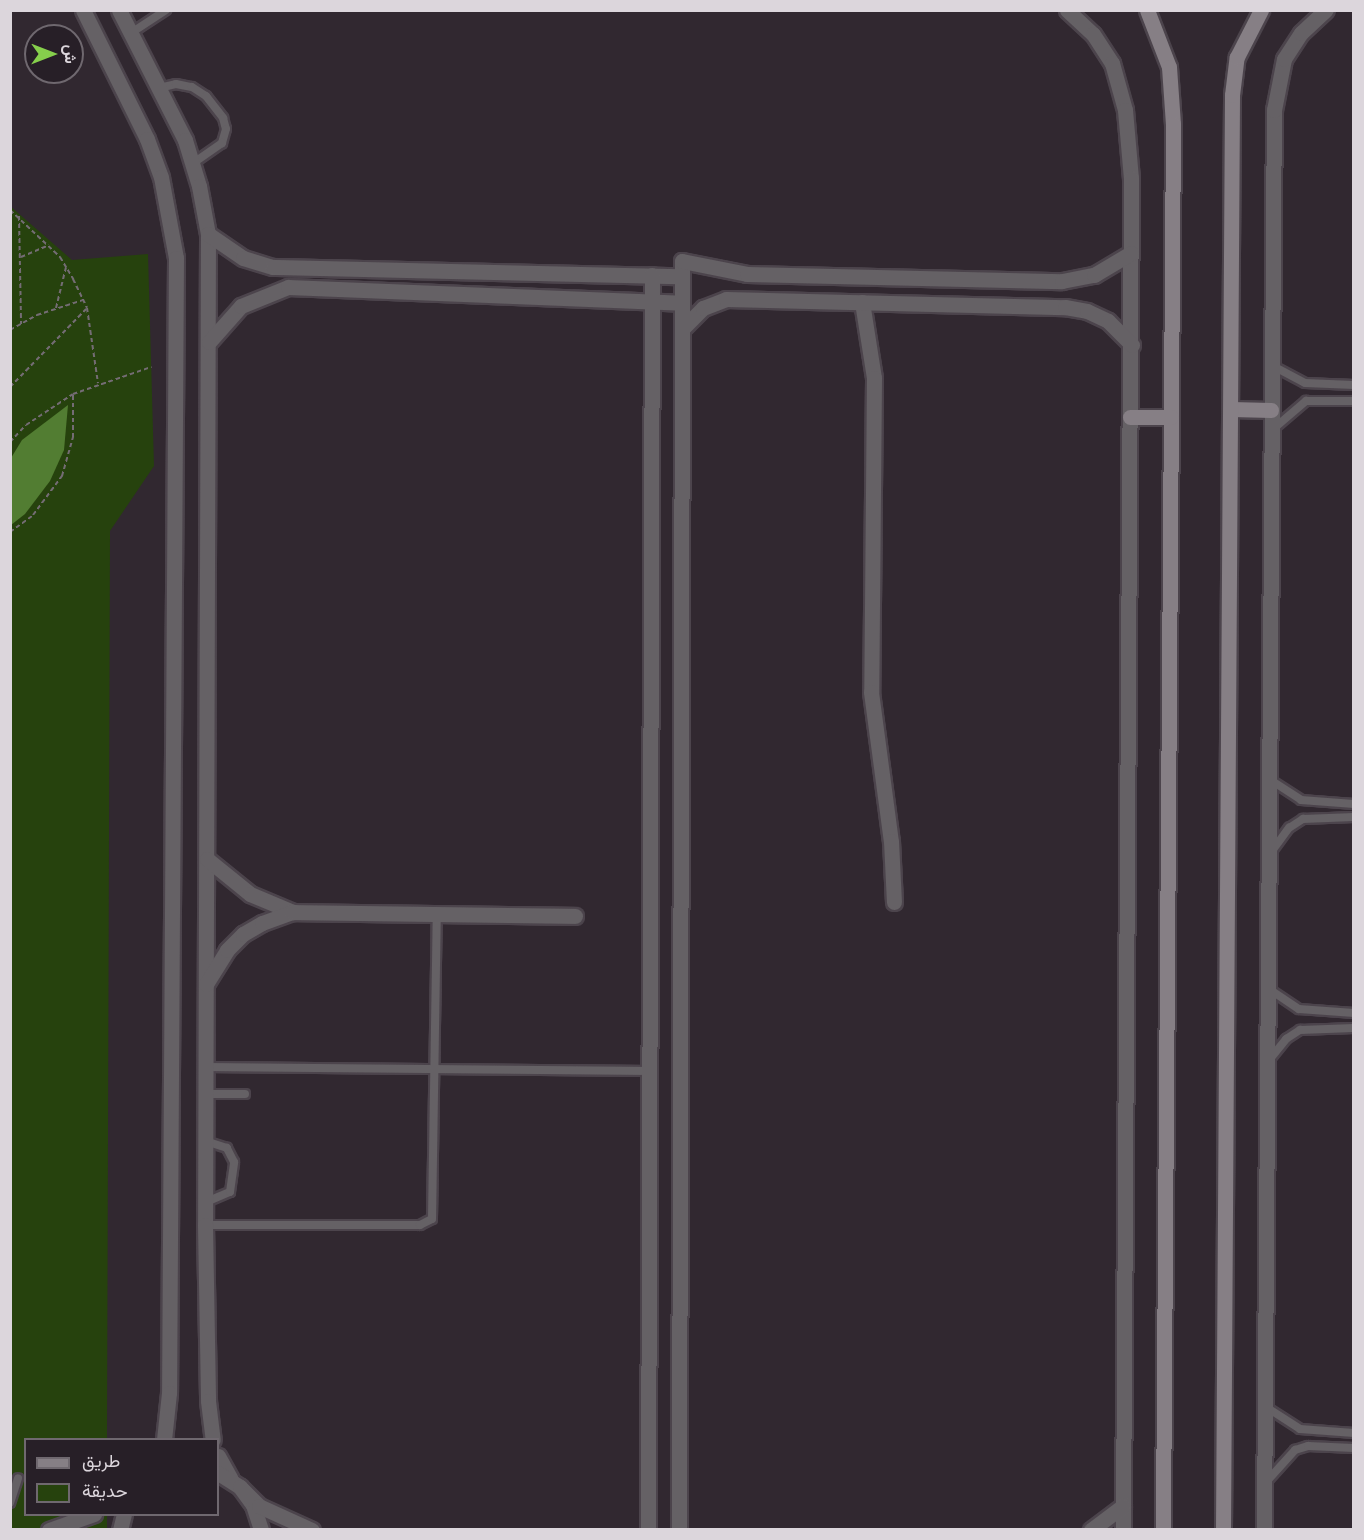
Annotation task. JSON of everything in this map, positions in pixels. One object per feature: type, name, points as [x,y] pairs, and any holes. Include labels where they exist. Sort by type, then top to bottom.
[{"type":"main road","points":[[1147,10],[1165,50],[1172,85],[1164,1530]]},
{"type":"main road","points":[[1223,1530],[1233,76],[1244,38],[1261,10]]},
{"type":"main road","points":[[1231,409],[1271,410]]},
{"type":"main road","points":[[1130,417],[1171,417]]},
{"type":"street","points":[[82,10],[147,139],[161,177],[176,258],[169,1393],[164,1438]]},
{"type":"street","points":[[119,10],[159,88],[193,163],[208,234],[206,1226],[208,1401],[213,1438]]},
{"type":"street","points":[[1067,10],[1101,44],[1119,81],[1130,155],[1132,345],[1123,1530]]},
{"type":"street","points":[[1264,1530],[1265,1065],[1275,94],[1291,47],[1326,10]]},
{"type":"street","points":[[208,234],[243,258],[273,267],[652,275],[682,269],[747,274],[1062,281],[1094,276],[1131,253]]},
{"type":"street","points":[[679,1530],[682,269]]},
{"type":"street","points":[[648,1530],[652,275]]},
{"type":"street","points":[[209,342],[241,306],[272,291],[296,286],[682,303]]},
{"type":"street","points":[[682,328],[703,308],[726,299],[1076,308],[1108,321],[1132,345]]},
{"type":"street","points":[[862,302],[874,378],[872,692],[891,842],[894,902]]},
{"type":"street","points":[[207,858],[250,894],[293,912]]},
{"type":"street","points":[[206,984],[227,950],[243,934],[262,922],[293,912],[574,916]]},
{"type":"street","points":[[219,1457],[236,1484],[253,1505],[261,1530]]},
{"type":"street","points":[[219,1474],[236,1484],[259,1506],[312,1530]]},
{"type":"street","points":[[1091,1530],[1123,1506]]},
{"type":"street","points":[[49,1530],[91,1516]]},
{"type":"lane","points":[[131,33],[166,10]]},
{"type":"lane","points":[[159,88],[176,84],[192,87],[206,96],[223,118],[226,129],[222,143],[193,163]]},
{"type":"lane","points":[[1271,365],[1305,383],[1353,385]]},
{"type":"lane","points":[[1271,431],[1306,401],[1353,401]]},
{"type":"lane","points":[[1268,777],[1283,792],[1300,800],[1353,804]]},
{"type":"lane","points":[[1267,856],[1289,828],[1303,819],[1353,817]]},
{"type":"lane","points":[[206,1226],[429,1223],[434,1214],[437,914]]},
{"type":"lane","points":[[1266,986],[1299,1009],[1353,1013]]},
{"type":"lane","points":[[1265,1065],[1286,1039],[1300,1030],[1353,1028]]},
{"type":"lane","points":[[207,1068],[648,1071]]},
{"type":"lane","points":[[206,1094],[245,1094]]},
{"type":"lane","points":[[206,1141],[227,1148],[234,1162],[230,1192],[206,1202]]},
{"type":"lane","points":[[1264,1406],[1300,1429],[1353,1433]]},
{"type":"lane","points":[[1264,1485],[1295,1450],[1308,1446],[1353,1448]]},
{"type":"lane","points":[[10,1503],[18,1478]]},
{"type":"path","points":[[10,210],[49,245],[66,267],[83,300],[87,309],[98,383]]},
{"type":"path","points":[[19,216],[21,324]]},
{"type":"path","points":[[20,257],[49,245]]},
{"type":"path","points":[[56,308],[66,267]]},
{"type":"path","points":[[10,330],[56,308],[83,300]]},
{"type":"path","points":[[10,387],[87,309]]},
{"type":"path","points":[[10,442],[45,410],[73,394],[98,383],[151,367]]},
{"type":"path","points":[[10,531],[33,515],[62,476],[73,437],[73,394]]},
{"type":"green space","points":[[10,206],[72,260],[148,254],[154,466],[110,531],[107,1438],[24,1438],[24,1516],[107,1516],[107,1529],[11,1529]]},
{"type":"shaded area","points":[[68,405],[64,450],[50,481],[25,514],[11,525],[11,458],[22,440]]}]
